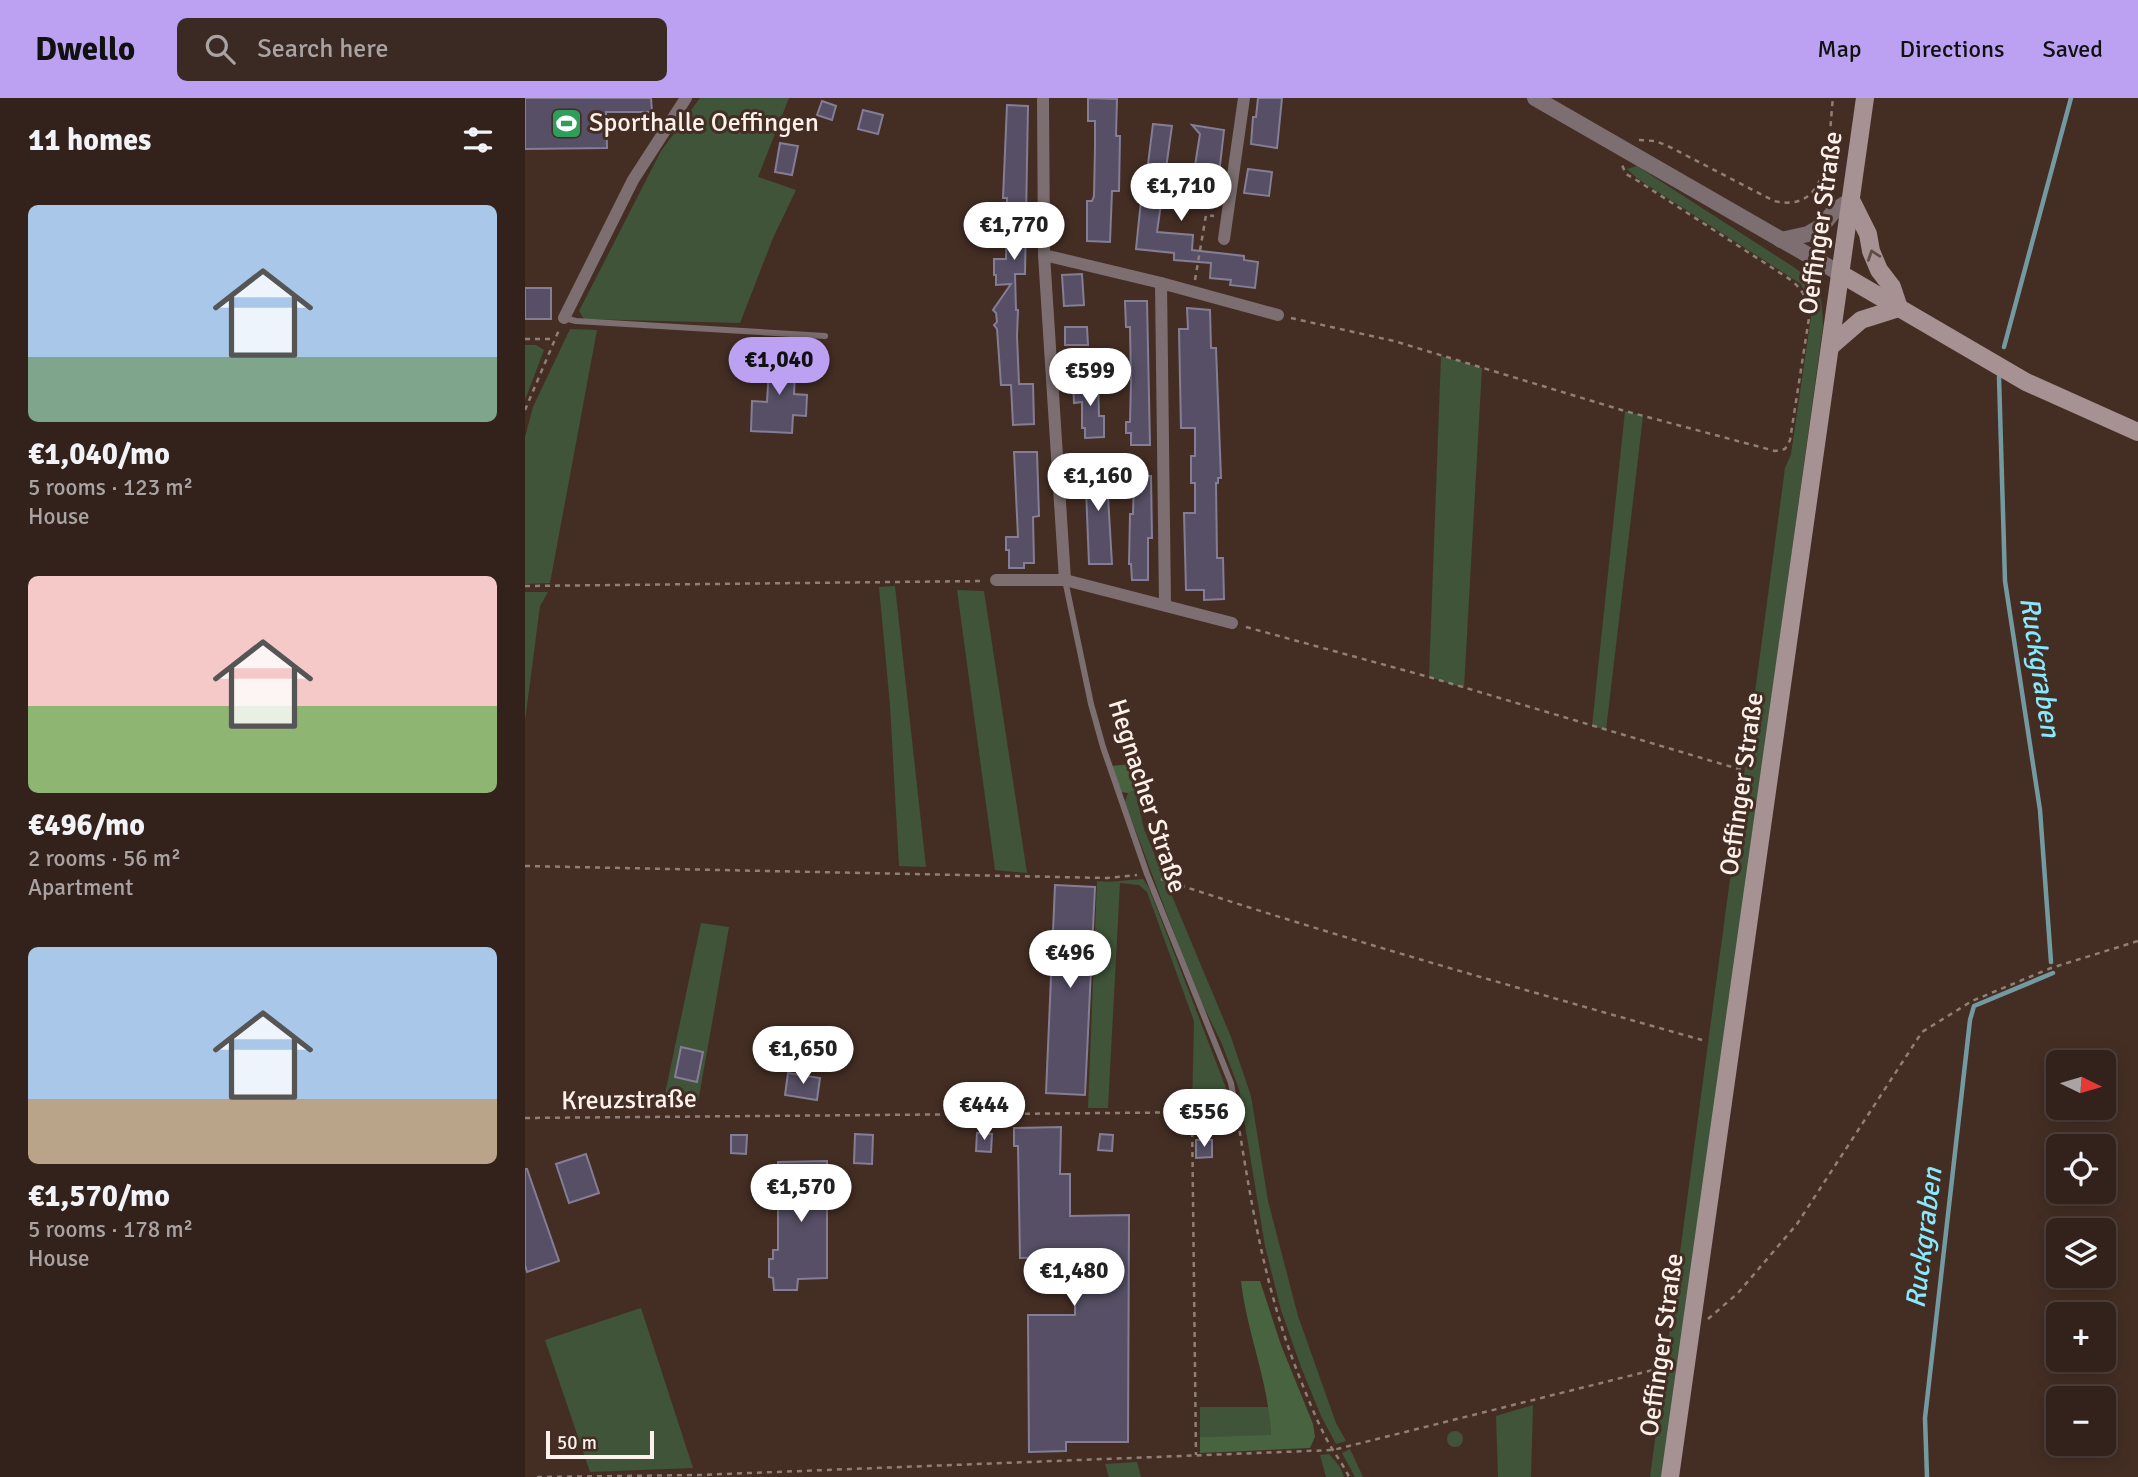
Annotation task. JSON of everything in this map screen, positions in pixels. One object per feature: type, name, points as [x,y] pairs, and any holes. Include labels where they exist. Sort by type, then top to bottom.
[{"type":"main road","name":"Oeffinger Straße","points":[[1670,1477],[1865,98]]},
{"type":"main road","points":[[1851,200],[1868,234],[1879,270],[1892,287],[1899,308]]},
{"type":"main road","points":[[1842,274],[2026,382],[2138,432]]},
{"type":"main road","points":[[1831,346],[1861,320],[1899,308]]},
{"type":"street","points":[[564,318],[633,180],[686,98]]},
{"type":"street","name":"Hegnacher Straße","points":[[1043,98],[1044,255],[1065,580]]},
{"type":"street","points":[[1224,239],[1244,98]]},
{"type":"street","points":[[1535,98],[1842,274]]},
{"type":"street","points":[[1781,240],[1808,234],[1822,226],[1835,210],[1851,200]]},
{"type":"street","points":[[1044,255],[1278,315]]},
{"type":"street","points":[[1161,283],[1165,604]]},
{"type":"street","points":[[996,580],[1065,580],[1233,623]]},
{"type":"lane","points":[[564,318],[576,321],[825,336]]},
{"type":"lane","name":"Hegnacher Straße","points":[[1065,580],[1091,704],[1103,747],[1147,874],[1231,1083],[1236,1112]]},
{"type":"path","points":[[1278,315],[1394,341],[1625,411],[1775,452],[1785,449],[1790,440],[1809,318],[1809,307],[1800,287],[1760,258],[1626,174],[1621,164],[1623,150],[1641,139],[1655,141],[1774,201],[1800,203],[1816,190],[1822,176],[1833,98]]},
{"type":"path","points":[[1193,292],[1206,215],[1227,218]]},
{"type":"path","points":[[525,411],[564,318]]},
{"type":"path","points":[[525,340],[555,339]]},
{"type":"path","points":[[525,586],[996,580]]},
{"type":"path","points":[[1233,623],[1429,677],[1742,770]]},
{"type":"path","points":[[525,866],[1107,878],[1147,874],[1276,917],[1702,1040]]},
{"type":"path","points":[[1690,1334],[1738,1293],[1797,1224],[1922,1032],[1972,1001],[2051,968],[2138,941]]},
{"type":"path","points":[[1192,1112],[1196,1456]]},
{"type":"path","points":[[1236,1112],[1251,1210],[1271,1293],[1301,1381],[1333,1450],[1349,1477]]},
{"type":"path","name":"Kreuzstraße","points":[[525,1118],[1236,1112]]},
{"type":"path","points":[[537,1477],[699,1475],[1333,1450],[1686,1362]]},
{"type":"green space","points":[[700,98],[789,98],[758,177],[796,190],[773,238],[740,323],[584,319],[579,311],[661,151]]},
{"type":"green space","points":[[1637,166],[1804,275],[1815,286],[1821,298],[1823,326],[1664,1477],[1650,1477],[1785,468],[1791,454],[1811,304],[1801,284],[1638,179],[1627,169]]},
{"type":"green space","points":[[570,329],[597,330],[550,583],[525,584],[525,437],[533,407]]},
{"type":"green space","points":[[525,345],[536,345],[544,350],[525,400]]},
{"type":"green space","points":[[1441,356],[1482,368],[1464,688],[1429,677]]},
{"type":"green space","points":[[1625,411],[1643,416],[1606,730],[1592,726]]},
{"type":"green space","points":[[895,586],[926,867],[899,866],[890,705],[879,587]]},
{"type":"green space","points":[[957,590],[984,591],[1027,873],[995,870]]},
{"type":"green space","points":[[525,592],[548,592],[540,606],[525,721]]},
{"type":"green space","points":[[1130,764],[1135,790],[1121,792],[1112,766]]},
{"type":"green space","points":[[1135,790],[1144,829],[1231,1037],[1251,1096],[1268,1201],[1298,1316],[1336,1423],[1346,1441],[1336,1444],[1321,1416],[1281,1310],[1265,1246],[1239,1089],[1222,1044],[1195,989],[1125,802],[1128,793]]},
{"type":"green space","points":[[1143,879],[1149,888],[1226,1088],[1223,1099],[1215,1106],[1192,1109],[1194,1021],[1147,892],[1139,885],[1120,883],[1108,1108],[1088,1108],[1097,881]]},
{"type":"green space","points":[[701,923],[729,927],[697,1108],[662,1108]]},
{"type":"green space","points":[[1241,1281],[1260,1281],[1281,1345],[1313,1424],[1315,1437],[1310,1448],[1200,1453],[1200,1437],[1271,1435],[1266,1396]]},
{"type":"green space","points":[[641,1308],[693,1468],[590,1472],[545,1340]]},
{"type":"green space","points":[[1533,1405],[1531,1477],[1498,1477],[1496,1416]]},
{"type":"green space","points":[[1200,1407],[1270,1407],[1271,1436],[1200,1437]]},
{"type":"green space","points":[[1455,1431],[1461,1433],[1461,1445],[1455,1447],[1449,1445],[1447,1439],[1449,1433]]},
{"type":"green space","points":[[1350,1449],[1363,1477],[1355,1477],[1342,1453]]},
{"type":"green space","points":[[1329,1454],[1340,1467],[1344,1477],[1326,1477],[1320,1455]]},
{"type":"green space","points":[[1137,1462],[1141,1477],[1109,1477],[1105,1464]]},
{"type":"building","name":"Sporthalle Oeffingen","points":[[525,98],[651,98],[652,112],[606,112],[607,148],[525,149]]},
{"type":"building","points":[[1088,98],[1117,99],[1116,136],[1120,136],[1119,191],[1112,191],[1110,242],[1087,241],[1087,201],[1092,201],[1094,196],[1095,146],[1095,121],[1088,121]]},
{"type":"building","points":[[1258,98],[1282,98],[1277,148],[1251,144]]},
{"type":"building","points":[[822,101],[836,106],[832,120],[817,115]]},
{"type":"building","points":[[1007,105],[1028,106],[1025,274],[1015,274],[1019,384],[1033,384],[1034,424],[1013,425],[1011,385],[1001,385],[997,329],[994,325],[997,322],[993,310],[1011,284],[996,285],[994,275],[994,259],[1006,259],[1007,198],[1003,198]]},
{"type":"building","points":[[863,110],[883,115],[878,134],[858,129]]},
{"type":"building","points":[[1153,124],[1172,126],[1157,232],[1193,235],[1192,250],[1244,256],[1244,260],[1258,262],[1255,288],[1230,285],[1231,280],[1210,278],[1211,263],[1174,260],[1174,253],[1136,249],[1144,171],[1147,172]]},
{"type":"building","points":[[1192,125],[1224,130],[1219,195],[1191,191],[1200,134]]},
{"type":"building","points":[[780,143],[798,146],[792,175],[775,172]]},
{"type":"building","points":[[1248,169],[1272,172],[1269,196],[1244,193]]},
{"type":"building","points":[[1082,274],[1084,305],[1064,306],[1062,275]]},
{"type":"building","points":[[525,288],[551,288],[551,319],[525,319]]},
{"type":"building","points":[[1125,301],[1147,301],[1150,445],[1131,445],[1131,433],[1126,433],[1126,422],[1130,422],[1131,381],[1130,327],[1126,327]]},
{"type":"building","points":[[1187,308],[1210,310],[1211,348],[1216,348],[1221,478],[1218,478],[1216,483],[1217,558],[1223,558],[1224,599],[1204,600],[1204,590],[1186,590],[1184,513],[1195,513],[1195,483],[1191,483],[1191,456],[1195,456],[1195,428],[1181,428],[1179,329],[1188,329]]},
{"type":"building","points":[[1065,327],[1087,327],[1088,345],[1065,345]]},
{"type":"building","points":[[770,351],[796,352],[794,394],[807,395],[806,416],[793,415],[792,433],[751,431],[752,401],[767,402]]},
{"type":"building","points":[[1098,381],[1099,416],[1104,416],[1104,437],[1085,438],[1085,428],[1082,428],[1082,402],[1074,403],[1073,382]]},
{"type":"building","points":[[1014,452],[1037,452],[1039,516],[1033,517],[1034,563],[1024,563],[1024,568],[1009,568],[1009,550],[1006,550],[1006,537],[1018,537]]},
{"type":"building","points":[[1083,463],[1106,463],[1112,564],[1089,564]]},
{"type":"building","points":[[1134,475],[1151,476],[1152,538],[1148,538],[1148,580],[1132,580],[1129,564]]},
{"type":"building","points":[[1055,885],[1095,887],[1085,1095],[1046,1093]]},
{"type":"building","points":[[681,1047],[703,1052],[697,1082],[675,1077]]},
{"type":"building","points":[[788,1073],[820,1078],[817,1100],[785,1095]]},
{"type":"building","points":[[1061,1127],[1060,1174],[1070,1174],[1070,1216],[1129,1215],[1128,1442],[1066,1442],[1066,1451],[1029,1452],[1028,1315],[1075,1315],[1075,1290],[1081,1290],[1081,1257],[1020,1258],[1018,1146],[1014,1146],[1014,1128]]},
{"type":"building","points":[[977,1133],[992,1134],[991,1152],[976,1151]]},
{"type":"building","points":[[855,1134],[873,1135],[872,1164],[854,1163]]},
{"type":"building","points":[[1100,1134],[1113,1135],[1112,1151],[1098,1150]]},
{"type":"building","points":[[731,1135],[747,1135],[746,1154],[731,1153]]},
{"type":"building","points":[[1196,1140],[1212,1140],[1212,1157],[1196,1158]]},
{"type":"building","points":[[586,1154],[599,1193],[569,1203],[556,1164]]},
{"type":"building","points":[[827,1161],[827,1278],[798,1279],[797,1290],[774,1290],[773,1278],[769,1277],[769,1259],[773,1259],[773,1250],[778,1250],[778,1162]]},
{"type":"building","points":[[525,1169],[559,1261],[527,1272],[525,1265]]},
{"type":"waterway","name":"Ruckgraben","points":[[2004,347],[2071,98]]},
{"type":"waterway","name":"Ruckgraben","points":[[1999,377],[2005,581],[2040,810],[2051,962]]},
{"type":"waterway","name":"Ruckgraben","points":[[1927,1477],[1925,1418],[1970,1020],[1974,1006],[2053,973]]},
{"type":"place","name":"Sporthalle Oeffingen","points":[[566,123]]}]
